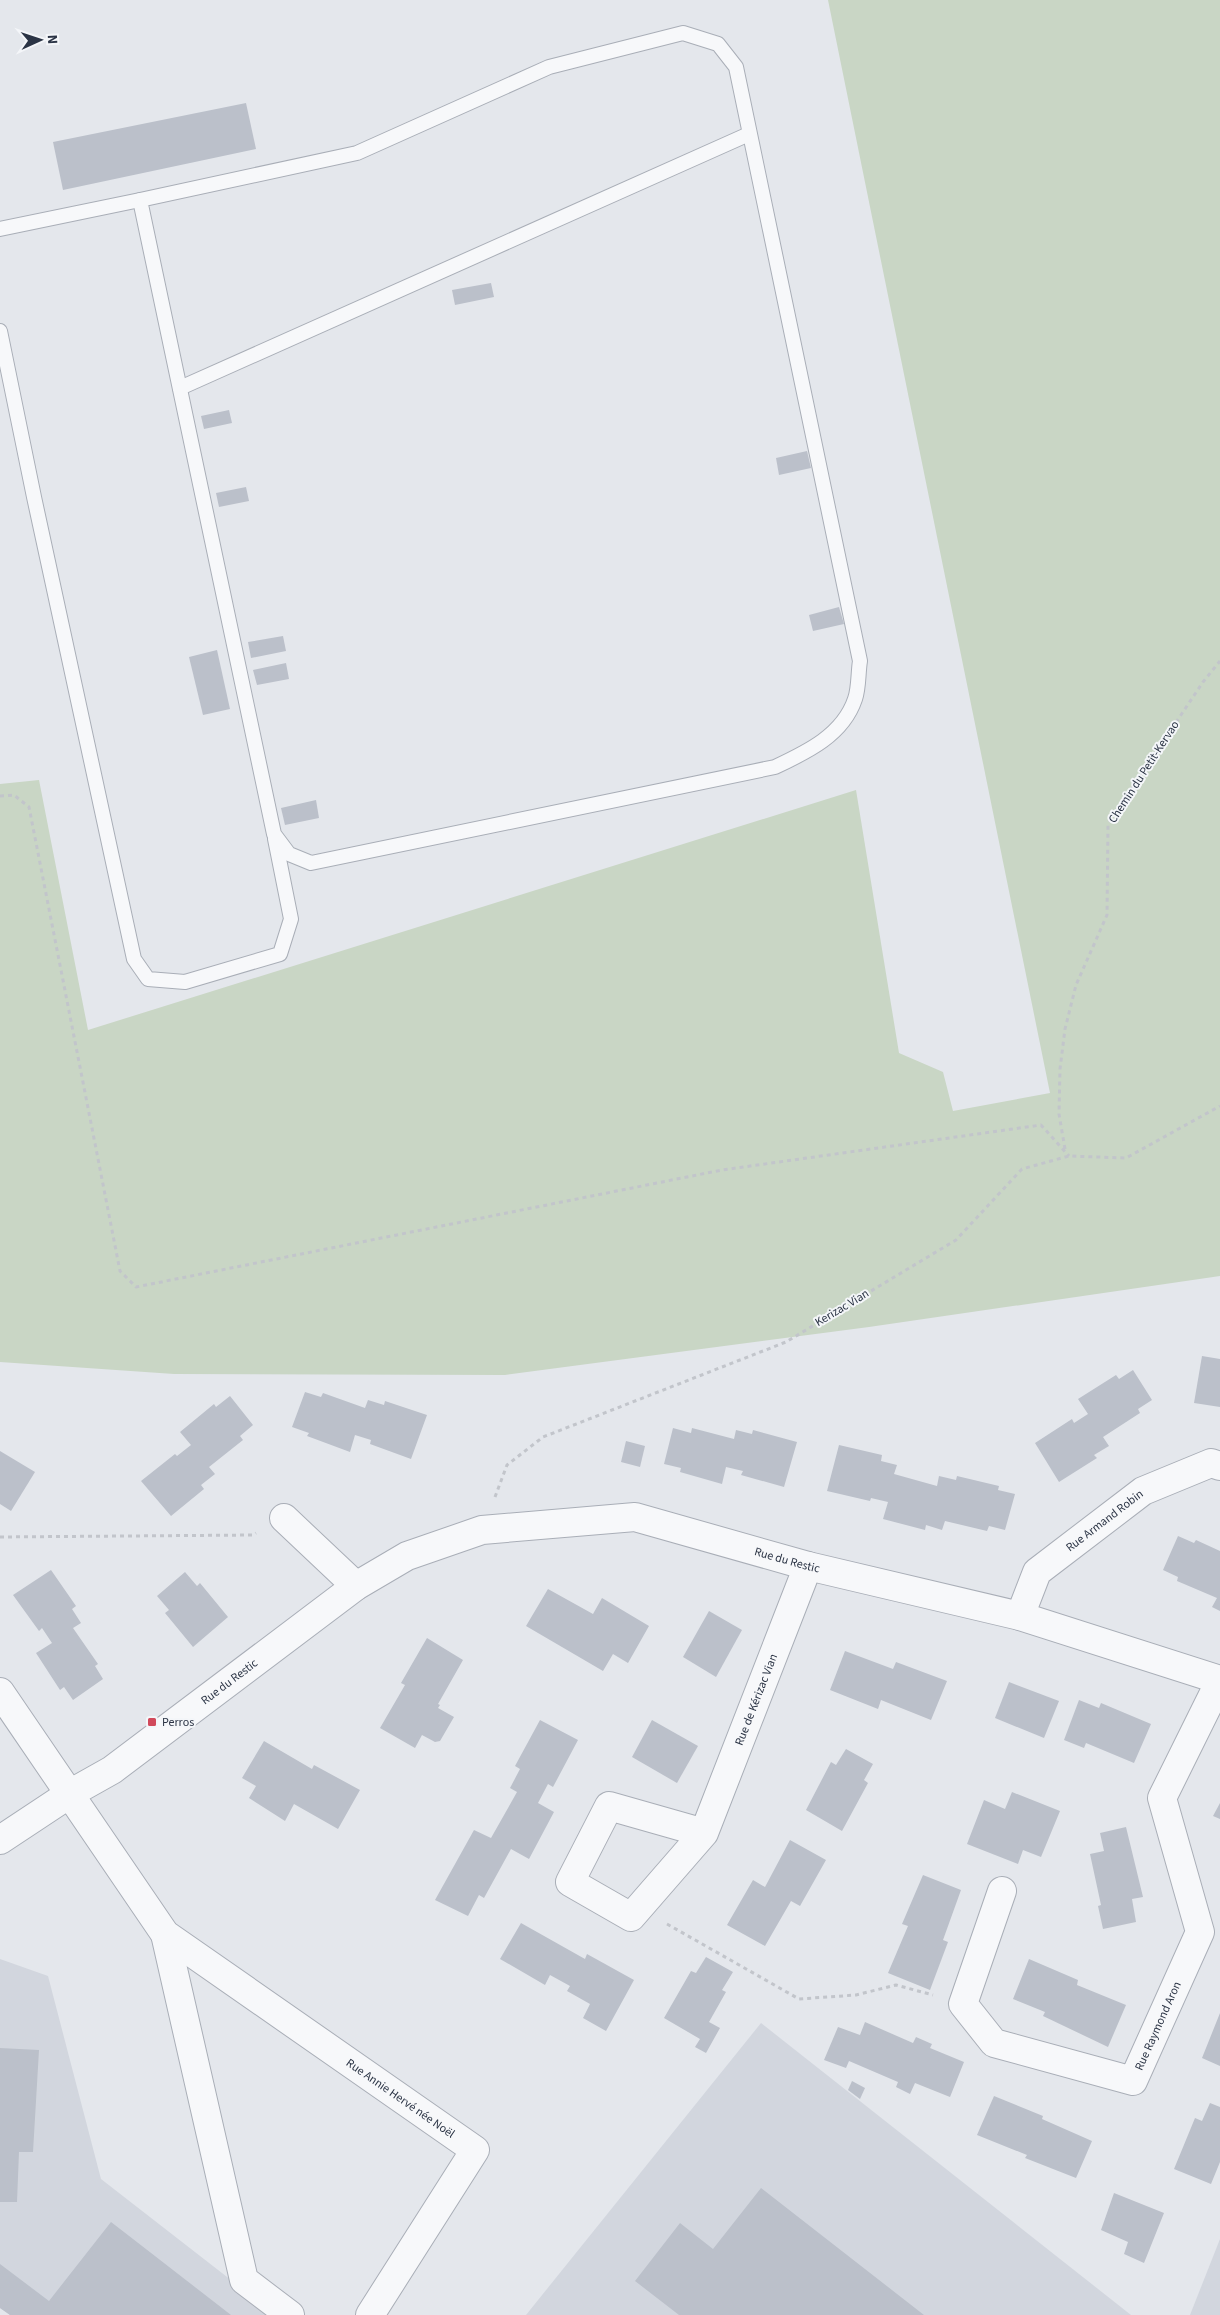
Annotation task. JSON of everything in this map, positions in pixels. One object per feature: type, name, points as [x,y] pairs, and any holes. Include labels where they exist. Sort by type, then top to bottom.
[{"type":"street","name":"Rue Armand Robin","points":[[1020,1616],[1037,1572],[1143,1491],[1211,1463],[1220,1466]]},
{"type":"street","name":"Rue du Restic","points":[[0,1840],[112,1770],[356,1586],[408,1556],[482,1530],[635,1517],[808,1566],[1020,1616],[1220,1680]]},
{"type":"street","points":[[284,1518],[356,1586]]},
{"type":"street","name":"Rue de Kérizac Vian","points":[[639,1908],[704,1833],[808,1566]]},
{"type":"street","name":"Rue Raymond Aron","points":[[963,2004],[994,2043],[1133,2081],[1200,1932],[1162,1798],[1220,1680]]},
{"type":"street","name":"Rue Annie Hervé née Noël","points":[[0,1692],[165,1934],[244,2280],[290,2315]]},
{"type":"street","points":[[639,1908],[631,1917],[570,1882],[609,1806],[704,1833]]},
{"type":"street","points":[[963,2004],[1002,1891]]},
{"type":"street","name":"Rue Annie Hervé née Noël","points":[[165,1934],[475,2150],[370,2315]]},
{"type":"lane","points":[[0,229],[357,153],[550,66],[683,33],[718,44],[736,67],[860,661],[855,699],[839,728],[811,750],[775,767],[311,864],[289,854],[274,834]]},
{"type":"lane","points":[[180,388],[749,134]]},
{"type":"lane","points":[[0,330],[3,360],[134,959],[148,978],[185,982],[280,954],[291,919],[140,200]]},
{"type":"path","name":"Chemin du Petit-Kervao","points":[[1069,1156],[1063,1146],[1059,1114],[1060,1069],[1065,1029],[1072,998],[1106,915],[1108,824],[1203,682],[1220,661]]},
{"type":"path","points":[[0,796],[14,795],[29,807],[120,1271],[136,1288],[722,1170],[809,1157],[1041,1125],[1069,1156]]},
{"type":"path","name":"Kerizac Vian","points":[[482,1530],[507,1466],[543,1438],[786,1342],[956,1240],[1022,1169],[1069,1156],[1126,1158],[1220,1106]]},
{"type":"path","points":[[0,1537],[253,1535],[284,1518]]},
{"type":"path","points":[[639,1908],[799,1999],[856,1995],[896,1984],[963,2004]]},
{"type":"shaded area","points":[[0,1959],[48,1976],[101,2179],[276,2315],[10,2315],[0,2308]]},
{"type":"shaded area","points":[[761,2023],[1131,2315],[526,2315]]},
{"type":"shaded area","points":[[1220,2239],[1220,2315],[1190,2315]]},
{"type":"green space","points":[[828,0],[1220,0],[1220,1276],[869,1327],[505,1375],[174,1374],[0,1362],[0,784],[39,780],[88,1030],[856,790],[899,1053],[943,1072],[953,1111],[1050,1093]]},
{"type":"building","points":[[246,103],[256,149],[63,190],[53,142]]},
{"type":"building","points":[[491,283],[494,297],[455,305],[452,290]]},
{"type":"building","points":[[229,410],[232,423],[204,429],[201,416]]},
{"type":"building","points":[[807,451],[811,468],[779,475],[776,458]]},
{"type":"building","points":[[246,487],[249,501],[219,507],[216,493]]},
{"type":"building","points":[[839,607],[844,624],[813,631],[809,615]]},
{"type":"building","points":[[283,636],[286,651],[251,658],[248,642]]},
{"type":"building","points":[[217,650],[230,709],[203,715],[189,657]]},
{"type":"building","points":[[286,663],[289,679],[257,685],[253,670]]},
{"type":"building","points":[[316,800],[319,818],[285,825],[281,808]]},
{"type":"building","points":[[1202,1356],[1220,1359],[1220,1407],[1194,1403]]},
{"type":"building","points":[[1133,1370],[1152,1400],[1138,1409],[1140,1413],[1103,1437],[1109,1446],[1094,1455],[1097,1458],[1059,1482],[1035,1443],[1072,1419],[1074,1423],[1088,1414],[1078,1399],[1116,1375],[1119,1379]]},
{"type":"building","points":[[305,1392],[321,1397],[323,1393],[365,1408],[368,1400],[384,1405],[385,1401],[427,1415],[411,1459],[370,1444],[371,1440],[355,1435],[350,1452],[307,1436],[309,1433],[292,1427]]},
{"type":"building","points":[[230,1396],[253,1425],[240,1436],[243,1440],[209,1467],[215,1474],[201,1485],[204,1489],[171,1516],[141,1481],[175,1454],[177,1456],[191,1445],[180,1432],[214,1404],[216,1407]]},
{"type":"building","points":[[673,1428],[691,1433],[692,1428],[734,1439],[736,1430],[752,1434],[753,1430],[797,1442],[784,1487],[741,1475],[743,1471],[726,1467],[722,1484],[680,1472],[681,1468],[664,1464]]},
{"type":"building","points":[[626,1441],[645,1446],[640,1467],[621,1462]]},
{"type":"building","points":[[839,1445],[882,1455],[881,1461],[897,1465],[894,1474],[937,1486],[939,1476],[956,1480],[957,1476],[999,1486],[998,1490],[1015,1494],[1005,1530],[989,1526],[987,1531],[945,1521],[942,1530],[926,1525],[925,1530],[883,1519],[888,1502],[871,1498],[870,1501],[827,1491]]},
{"type":"building","points":[[0,1451],[35,1472],[11,1511],[0,1504]]},
{"type":"building","points":[[1178,1536],[1194,1543],[1196,1540],[1220,1551],[1220,1611],[1212,1607],[1217,1598],[1177,1581],[1178,1577],[1163,1570]]},
{"type":"building","points":[[51,1570],[76,1606],[72,1609],[81,1623],[73,1628],[98,1664],[95,1666],[103,1679],[73,1700],[64,1687],[60,1690],[36,1653],[52,1643],[42,1628],[39,1631],[13,1595]]},
{"type":"building","points":[[185,1572],[197,1586],[200,1583],[228,1617],[193,1647],[165,1613],[169,1610],[157,1596]]},
{"type":"building","points":[[548,1589],[593,1614],[602,1598],[649,1626],[628,1663],[613,1654],[603,1671],[526,1626]]},
{"type":"building","points":[[709,1611],[742,1630],[716,1677],[683,1657]]},
{"type":"building","points":[[427,1638],[463,1660],[438,1704],[440,1705],[438,1708],[454,1717],[440,1741],[435,1742],[422,1735],[415,1748],[380,1728],[405,1685],[401,1683]]},
{"type":"building","points":[[845,1651],[893,1669],[896,1662],[947,1681],[931,1720],[881,1700],[878,1709],[830,1690]]},
{"type":"building","points":[[1009,1682],[1059,1701],[1044,1738],[995,1718]]},
{"type":"building","points":[[1079,1700],[1099,1708],[1101,1703],[1151,1724],[1134,1763],[1086,1743],[1084,1748],[1064,1740]]},
{"type":"building","points":[[540,1720],[578,1740],[553,1787],[548,1784],[538,1803],[554,1812],[529,1859],[511,1849],[484,1898],[479,1895],[468,1916],[435,1900],[474,1830],[491,1838],[517,1792],[510,1788],[520,1769],[515,1766]]},
{"type":"building","points":[[652,1720],[698,1746],[677,1783],[632,1757]]},
{"type":"building","points":[[264,1741],[312,1769],[314,1765],[360,1790],[338,1829],[294,1804],[285,1821],[249,1798],[256,1786],[242,1778]]},
{"type":"building","points":[[846,1749],[873,1764],[864,1780],[868,1783],[842,1831],[806,1810],[831,1762],[836,1765]]},
{"type":"building","points":[[1012,1792],[1060,1811],[1041,1857],[1023,1850],[1018,1864],[967,1844],[984,1800],[1005,1809]]},
{"type":"building","points":[[1220,1803],[1220,1819],[1213,1816]]},
{"type":"building","points":[[1126,1827],[1143,1897],[1132,1899],[1136,1922],[1103,1929],[1098,1906],[1101,1905],[1090,1854],[1104,1851],[1100,1833]]},
{"type":"building","points":[[790,1840],[826,1860],[800,1906],[791,1901],[765,1946],[727,1925],[753,1880],[765,1887]]},
{"type":"building","points":[[923,1875],[961,1890],[943,1940],[948,1942],[930,1990],[888,1973],[908,1926],[902,1924]]},
{"type":"building","points":[[521,1923],[585,1959],[587,1954],[634,1980],[606,2031],[583,2018],[590,2004],[567,1991],[570,1986],[550,1975],[545,1985],[500,1959]]},
{"type":"building","points":[[706,1957],[733,1972],[722,1990],[726,1992],[709,2022],[720,2028],[706,2053],[695,2047],[700,2039],[664,2018],[691,1971],[696,1973]]},
{"type":"building","points":[[1029,1959],[1078,1980],[1077,1985],[1126,2005],[1108,2047],[1043,2016],[1045,2012],[1013,1999]]},
{"type":"building","points":[[1220,2013],[1220,2066],[1202,2058]]},
{"type":"building","points":[[865,2022],[913,2043],[916,2037],[932,2044],[930,2048],[964,2062],[950,2097],[915,2083],[910,2094],[896,2087],[898,2082],[849,2061],[846,2068],[824,2060],[838,2027],[860,2035]]},
{"type":"building","points":[[0,2048],[39,2050],[33,2152],[19,2152],[17,2202],[0,2202]]},
{"type":"building","points":[[852,2081],[865,2088],[860,2099],[848,2090]]},
{"type":"building","points":[[994,2096],[1043,2116],[1042,2119],[1092,2141],[1076,2178],[1025,2158],[1027,2155],[977,2135]]},
{"type":"building","points":[[1210,2103],[1220,2107],[1220,2162],[1211,2184],[1174,2169],[1195,2118],[1202,2121]]},
{"type":"building","points":[[761,2188],[924,2315],[679,2315],[635,2281],[680,2223],[713,2249]]},
{"type":"building","points":[[1114,2193],[1164,2213],[1144,2263],[1124,2254],[1128,2242],[1101,2230]]},
{"type":"building","points":[[111,2222],[231,2315],[10,2315],[0,2308],[0,2264],[49,2301]]},
{"type":"place","name":"Perros","points":[[152,1722]]}]
